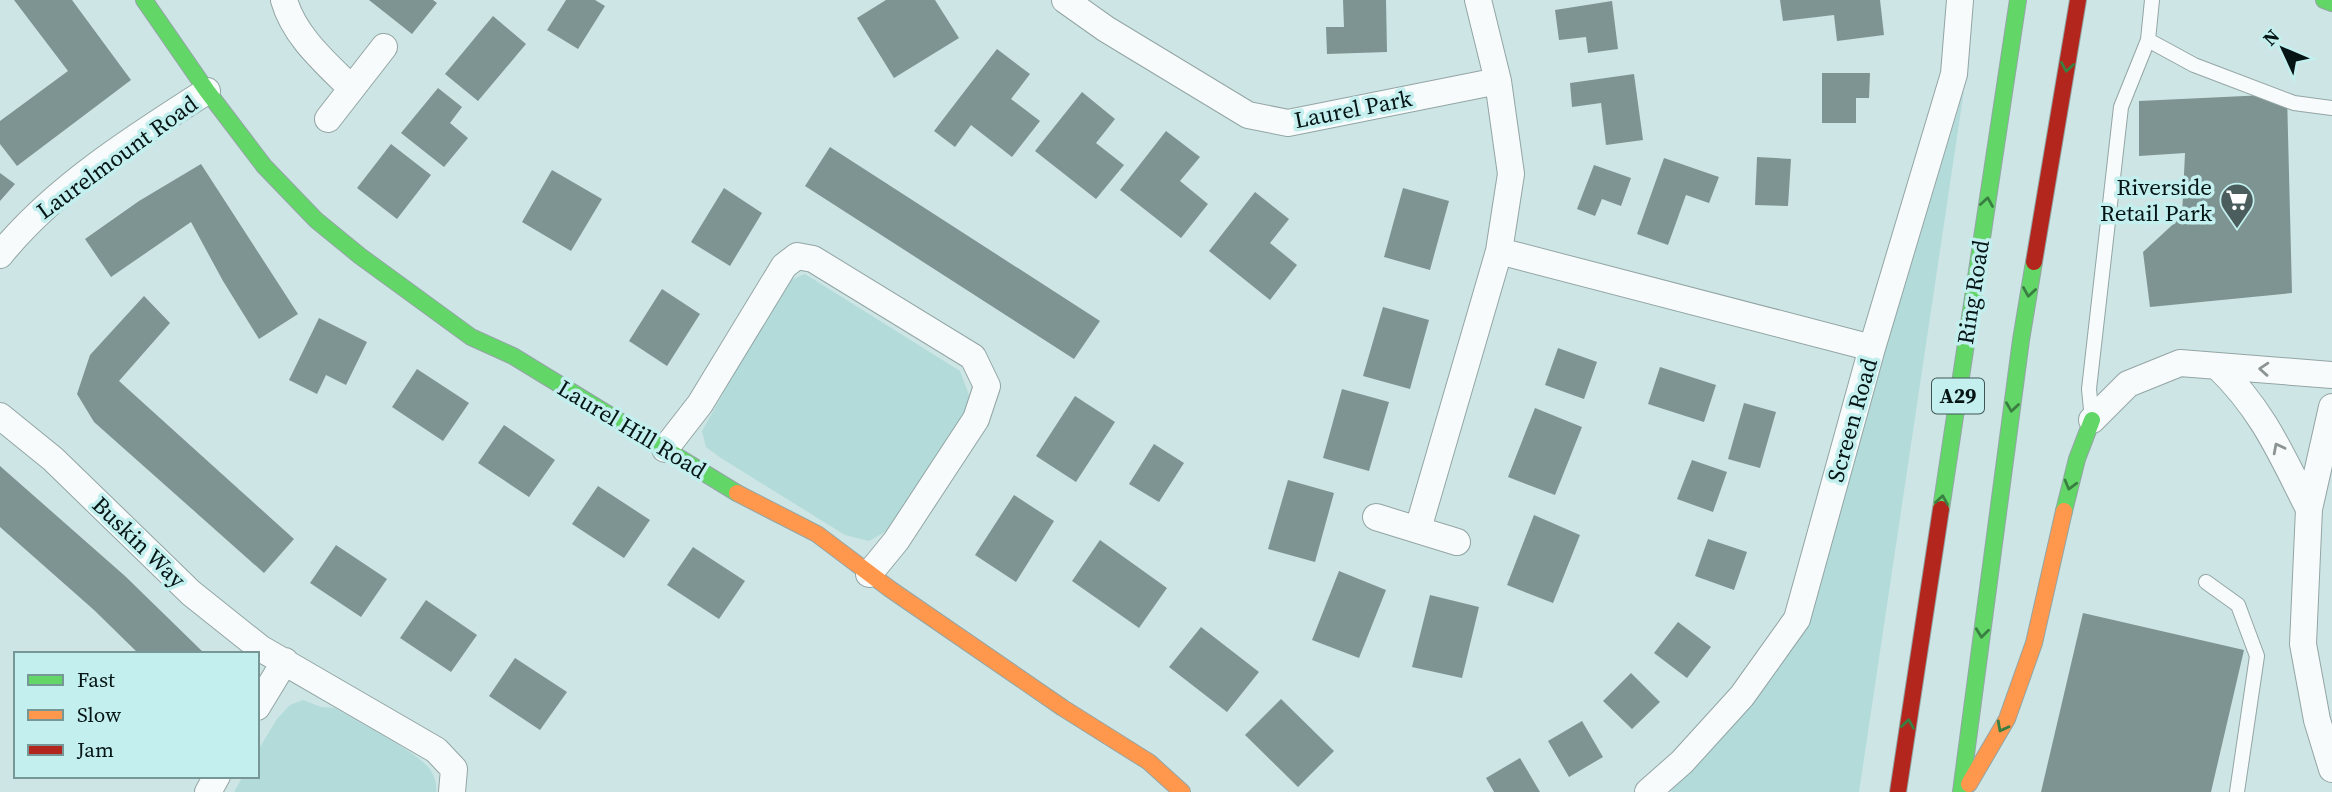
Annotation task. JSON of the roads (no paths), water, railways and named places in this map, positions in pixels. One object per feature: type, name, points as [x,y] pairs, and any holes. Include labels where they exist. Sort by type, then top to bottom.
[{"type":"main road","name":"Laurel Hill Road","points":[[144,0],[207,91],[264,166],[316,220],[360,256],[471,337],[513,356],[739,494],[817,534],[869,574],[1063,708],[1149,762],[1182,792]]},
{"type":"main road","name":"Ring Road","points":[[1898,792],[2018,0]]},
{"type":"main road","name":"A29","points":[[1963,792],[2017,367],[2078,0]]},
{"type":"main road","points":[[2325,0],[2332,3]]},
{"type":"main road","points":[[1963,792],[2007,719],[2034,643],[2054,546],[2077,459],[2092,420]]},
{"type":"street","points":[[284,0],[288,16],[317,54],[351,88]]},
{"type":"street","name":"Laurel Park","points":[[1065,0],[1106,29],[1248,115],[1288,124],[1498,80]]},
{"type":"street","points":[[1418,529],[1499,251],[1511,174],[1498,80],[1478,0]]},
{"type":"street","name":"Screen Road","points":[[1648,792],[1682,762],[1742,696],[1797,619],[1872,348],[1954,74],[1960,0]]},
{"type":"street","points":[[328,119],[384,47]]},
{"type":"street","name":"Laurelmount Road","points":[[0,255],[23,226],[51,201],[157,123],[207,91]]},
{"type":"street","points":[[1499,251],[1872,348]]},
{"type":"street","points":[[665,449],[700,404],[784,266],[797,256],[813,259],[973,357],[987,386],[976,419],[897,541],[869,574]]},
{"type":"street","points":[[2092,420],[2128,384],[2180,363],[2332,375]]},
{"type":"street","points":[[2217,366],[2239,387],[2265,423],[2309,509]]},
{"type":"street","points":[[2332,407],[2309,509],[2303,644],[2318,720],[2332,769]]},
{"type":"street","name":"Buskin Way","points":[[0,416],[53,459],[191,593],[260,648],[436,750],[454,769],[452,792]]},
{"type":"street","points":[[1376,517],[1457,542]]},
{"type":"street","points":[[259,704],[285,661]]},
{"type":"lane","points":[[2092,420],[2089,389],[2121,107],[2148,40],[2152,0]]},
{"type":"lane","points":[[2148,40],[2194,65],[2294,103],[2332,108]]},
{"type":"lane","points":[[2206,582],[2238,605],[2257,656],[2237,792]]},
{"type":"place","name":"Riverside Retail Park","points":[[2237,230]]}]
